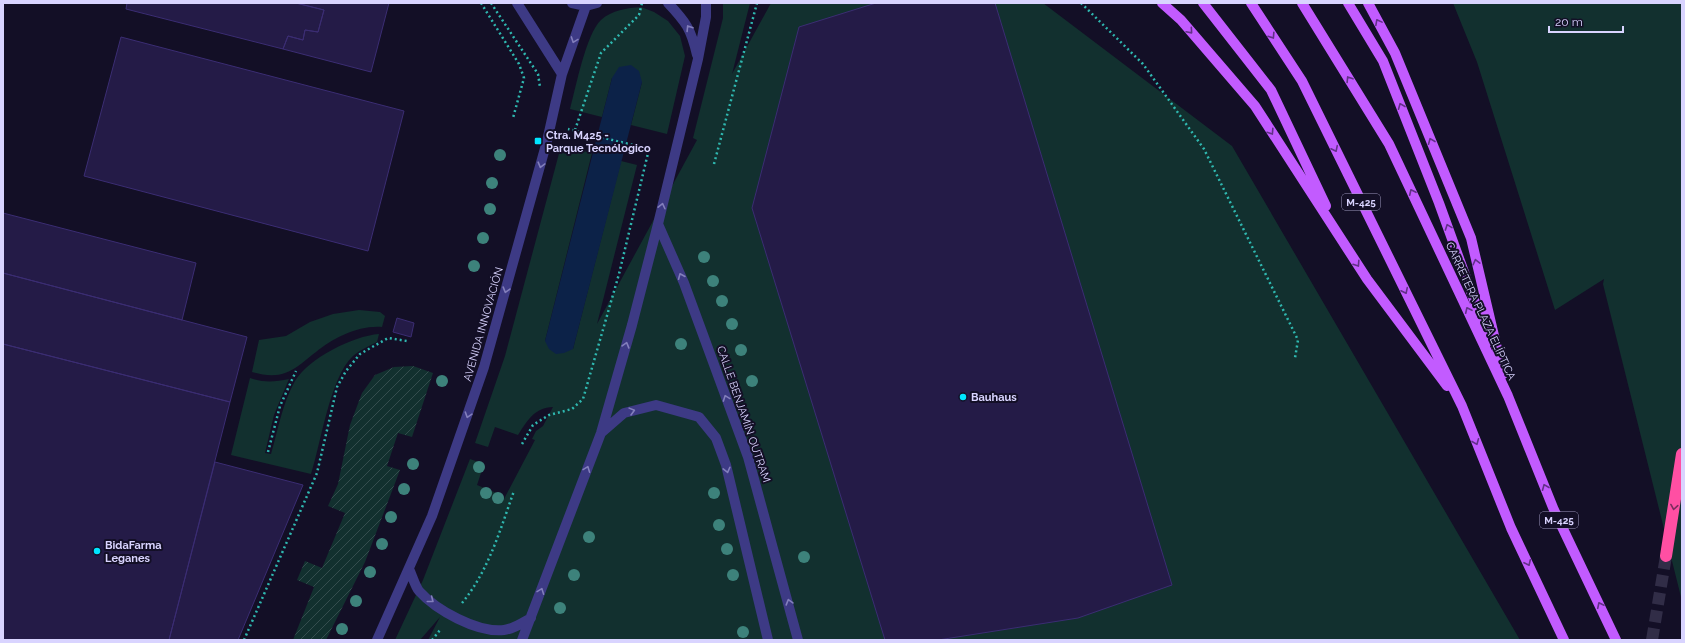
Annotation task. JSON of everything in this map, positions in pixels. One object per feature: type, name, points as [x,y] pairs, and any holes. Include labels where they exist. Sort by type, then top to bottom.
[{"type":"highway","points":[[1666,556],[1682,454]]},
{"type":"main road","points":[[1162,3],[1181,20],[1255,106],[1366,278],[1462,406]]},
{"type":"main road","points":[[1203,3],[1271,90],[1343,241]]},
{"type":"main road","name":"M-425","points":[[1251,3],[1302,81],[1462,406],[1511,528],[1564,640]]},
{"type":"main road","name":"CARRETERA PLAZA ELÍPTICA","points":[[1302,3],[1389,144],[1508,396],[1554,510],[1616,640]]},
{"type":"main road","points":[[1348,3],[1383,61],[1439,203],[1508,396]]},
{"type":"main road","name":"M-425","points":[[1368,3],[1395,53],[1470,238],[1508,396]]},
{"type":"street","points":[[517,3],[562,74]]},
{"type":"street","points":[[572,3],[587,5],[597,3]]},
{"type":"street","points":[[668,3],[682,17],[692,33],[698,58]]},
{"type":"street","points":[[522,640],[601,433],[632,325],[658,224],[698,58],[706,17],[706,3]]},
{"type":"street","name":"AVENIDA INNOVACIÓN","points":[[377,640],[409,569],[456,451],[484,367],[551,127],[562,74],[587,5]]},
{"type":"street","name":"CALLE BENJAMÍN OUTRAM","points":[[658,224],[684,283],[748,457],[798,640]]},
{"type":"street","points":[[601,433],[624,413],[656,405],[698,417],[716,438],[726,465],[768,640]]},
{"type":"street","points":[[409,569],[419,590],[451,616],[482,628],[502,630],[514,628],[531,618]]},
{"type":"path","points":[[481,3],[519,64],[524,78],[513,118]]},
{"type":"path","points":[[491,3],[538,74],[540,86],[539,94]]},
{"type":"path","points":[[522,444],[532,425],[548,415],[572,409],[583,399],[619,274],[649,149],[575,130],[601,53],[639,15],[642,3]]},
{"type":"path","points":[[714,164],[757,3]]},
{"type":"path","points":[[1081,3],[1143,64],[1204,149],[1298,340],[1296,358]]},
{"type":"path","points":[[244,640],[317,473],[337,387],[340,381],[360,354],[388,338],[407,341]]},
{"type":"path","points":[[268,452],[280,406],[296,371]]},
{"type":"path","points":[[432,640],[470,593],[493,551],[514,491]]},
{"type":"green space","points":[[723,3],[750,3],[732,74],[771,3],[1043,3],[1232,146],[1520,640],[428,640],[440,617],[420,640],[395,640],[423,580],[470,459],[484,464],[477,485],[504,496],[504,499],[535,440],[532,439],[536,431],[543,426],[553,407],[541,409],[536,412],[528,420],[518,435],[495,427],[488,447],[475,443],[505,356],[561,146],[592,153],[545,341],[573,349],[621,161],[637,165],[597,324],[697,140],[693,138],[723,18]]},
{"type":"green space","points":[[1453,3],[1682,3],[1682,601],[1603,284],[1604,279],[1555,310],[1477,62]]},
{"type":"green space","points":[[641,7],[654,12],[668,21],[680,36],[685,56],[667,134],[631,125],[642,82],[612,78],[602,117],[570,109],[586,49],[596,27],[601,20],[610,14],[625,9]]},
{"type":"green space","points":[[359,310],[380,312],[385,316],[382,327],[355,330],[338,337],[285,373],[268,375],[252,372],[259,340],[286,336],[310,322],[333,314]]},
{"type":"green space","points":[[379,334],[377,342],[353,356],[345,366],[338,379],[327,411],[311,474],[231,455],[250,378],[270,382],[289,379],[274,415],[265,453],[271,454],[287,399],[295,381],[302,372],[310,364],[332,350],[357,339]]},
{"type":"green space","points":[[413,366],[433,373],[412,437],[398,433],[387,466],[400,470],[365,562],[326,640],[293,640],[314,587],[297,580],[305,561],[322,568],[345,513],[328,506],[338,484],[350,425],[362,393],[375,375],[394,367]]},
{"type":"water","points":[[631,65],[639,71],[642,82],[573,349],[564,353],[556,354],[549,349],[545,341],[612,78],[619,67]]},
{"type":"building","points":[[127,3],[296,3],[324,10],[318,32],[305,30],[303,40],[288,36],[283,49],[126,9]]},
{"type":"building","points":[[296,3],[389,3],[371,72],[283,49],[288,36],[303,40],[305,30],[318,32],[324,10]]},
{"type":"building","name":"Bauhaus","points":[[876,3],[995,3],[1172,585],[1078,618],[938,640],[885,640],[752,208],[799,27]]},
{"type":"building","points":[[121,37],[404,111],[368,251],[84,176]]},
{"type":"building","points":[[3,213],[196,263],[182,320],[3,273]]},
{"type":"building","points":[[3,273],[247,337],[230,402],[3,344]]},
{"type":"building","points":[[397,318],[414,323],[411,337],[393,332]]},
{"type":"building","name":"BidaFarma Leganes","points":[[3,344],[230,402],[169,640],[3,640]]},
{"type":"building","points":[[215,462],[303,485],[238,640],[169,640]]},
{"type":"tunnel","points":[[1652,640],[1666,556]]},
{"type":"place","name":"Ctra. M425 - Parque Tecnólogico","points":[[538,141]]},
{"type":"place","name":"Bauhaus","points":[[963,397]]},
{"type":"place","name":"BidaFarma Leganes","points":[[97,551]]}]
